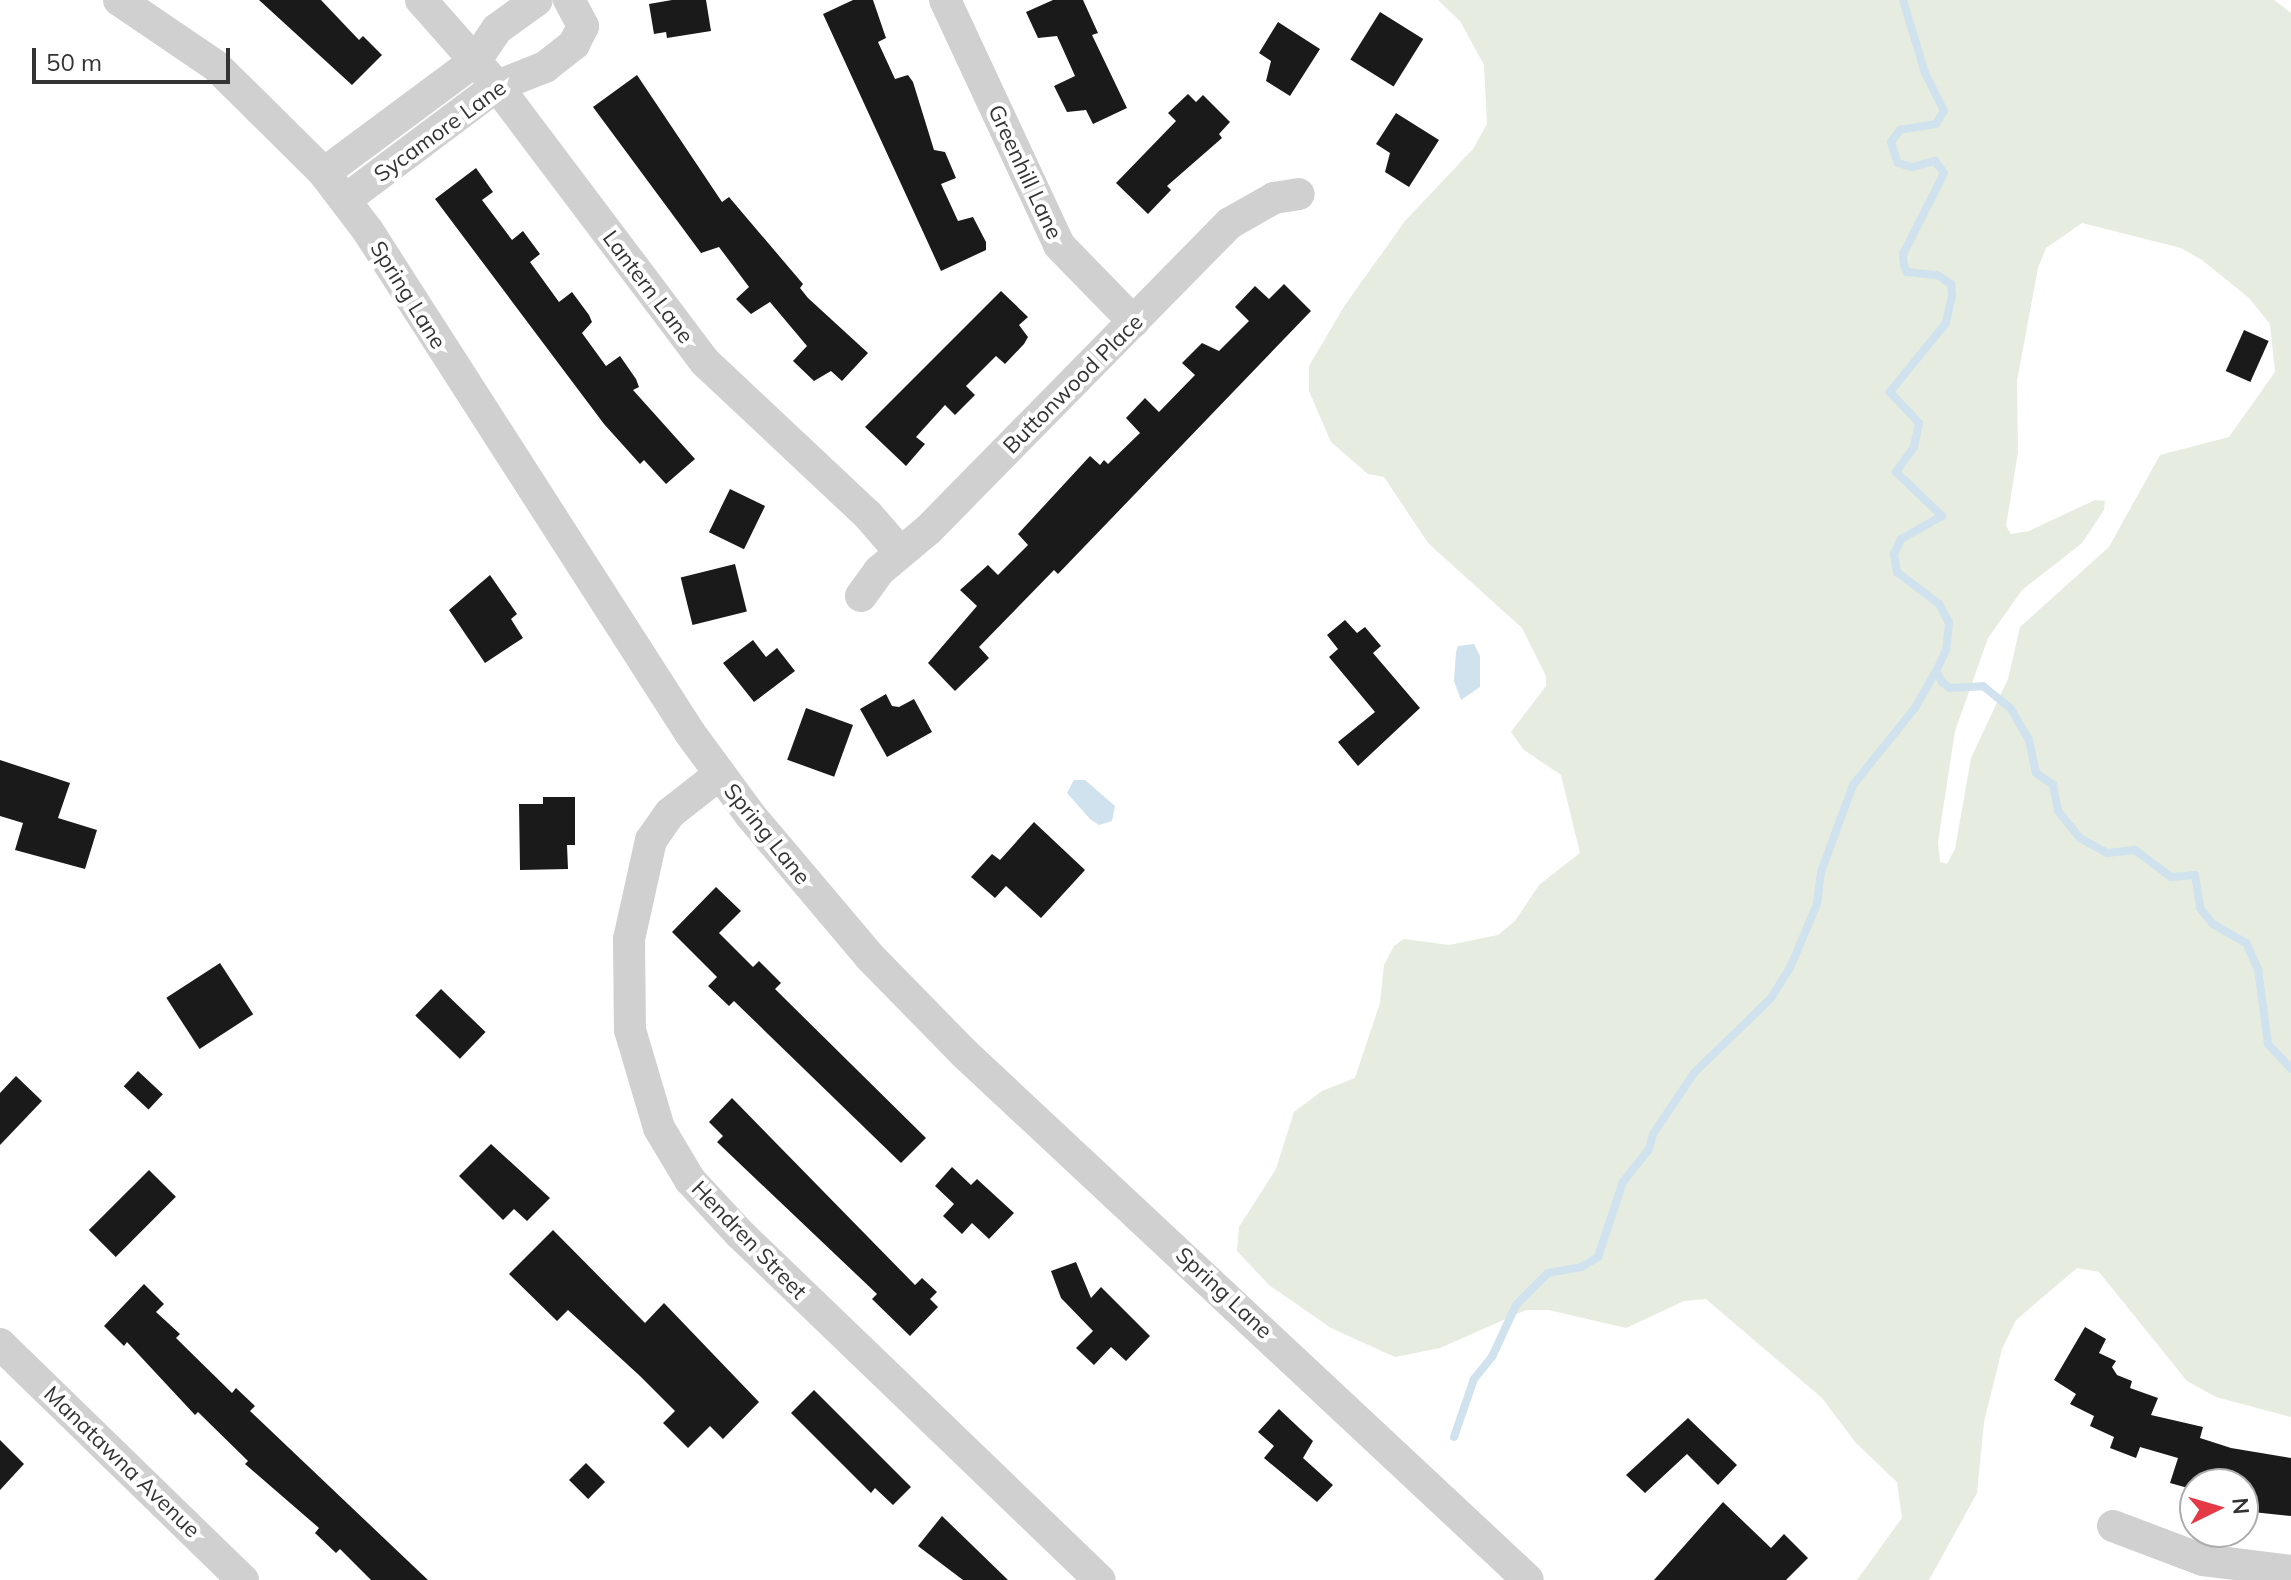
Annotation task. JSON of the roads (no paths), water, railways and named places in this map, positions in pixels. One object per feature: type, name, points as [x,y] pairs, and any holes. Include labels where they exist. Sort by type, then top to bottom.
[{"type":"street","name":"Spring Lane","points":[[119,0],[216,66],[324,173],[345,200],[720,774],[911,1002],[1528,1580]]},
{"type":"street","name":"Lantern Lane","points":[[421,0],[497,86],[705,362],[868,515],[900,552]]},
{"type":"street","name":"Sycamore Lane","points":[[324,173],[476,60],[497,29],[537,0]]},
{"type":"street","name":"Sycamore Lane","points":[[345,200],[497,86],[545,67],[574,44],[583,26],[569,0]]},
{"type":"street","name":"Greenhill Lane","points":[[945,0],[1059,245],[1134,322]]},
{"type":"street","name":"Buttonwood Place","points":[[861,596],[900,552],[929,529],[1230,223],[1274,198],[1299,194]]},
{"type":"street","name":"Hendren Street","points":[[720,774],[670,813],[651,840],[629,939],[630,1030],[659,1128],[690,1180],[730,1224],[1100,1580]]},
{"type":"street","name":"Manatawna Avenue","points":[[0,1344],[243,1580]]},
{"type":"street","points":[[2113,1526],[2203,1560],[2291,1571]]},
{"type":"water","points":[[1474,644],[1480,656],[1480,687],[1461,700],[1454,681],[1456,652],[1458,646]]},
{"type":"water","points":[[1074,780],[1085,780],[1115,806],[1112,821],[1099,825],[1090,819],[1067,793]]},
{"type":"waterway","points":[[1903,0],[1925,73],[1944,111],[1936,124],[1900,130],[1891,142],[1898,163],[1912,167],[1935,161],[1944,173],[1903,254],[1904,265],[1907,272],[1937,275],[1951,284],[1952,296],[1946,323],[1890,392],[1919,423],[1914,447],[1896,472],[1942,516],[1901,539],[1894,554],[1897,572],[1939,604],[1949,623],[1946,650],[1936,671],[1942,682],[1950,688],[1983,686],[2011,709],[2029,740],[2036,773],[2053,785],[2058,811],[2080,838],[2107,853],[2135,850],[2171,877],[2195,875],[2200,908],[2213,924],[2246,943],[2258,969],[2268,1044],[2291,1069]]},
{"type":"waterway","points":[[1454,1437],[1474,1379],[1492,1357],[1516,1305],[1548,1273],[1581,1267],[1598,1257],[1623,1182],[1649,1149],[1653,1134],[1694,1073],[1771,998],[1790,968],[1817,904],[1821,872],[1853,785],[1915,708],[1936,671]]}]
